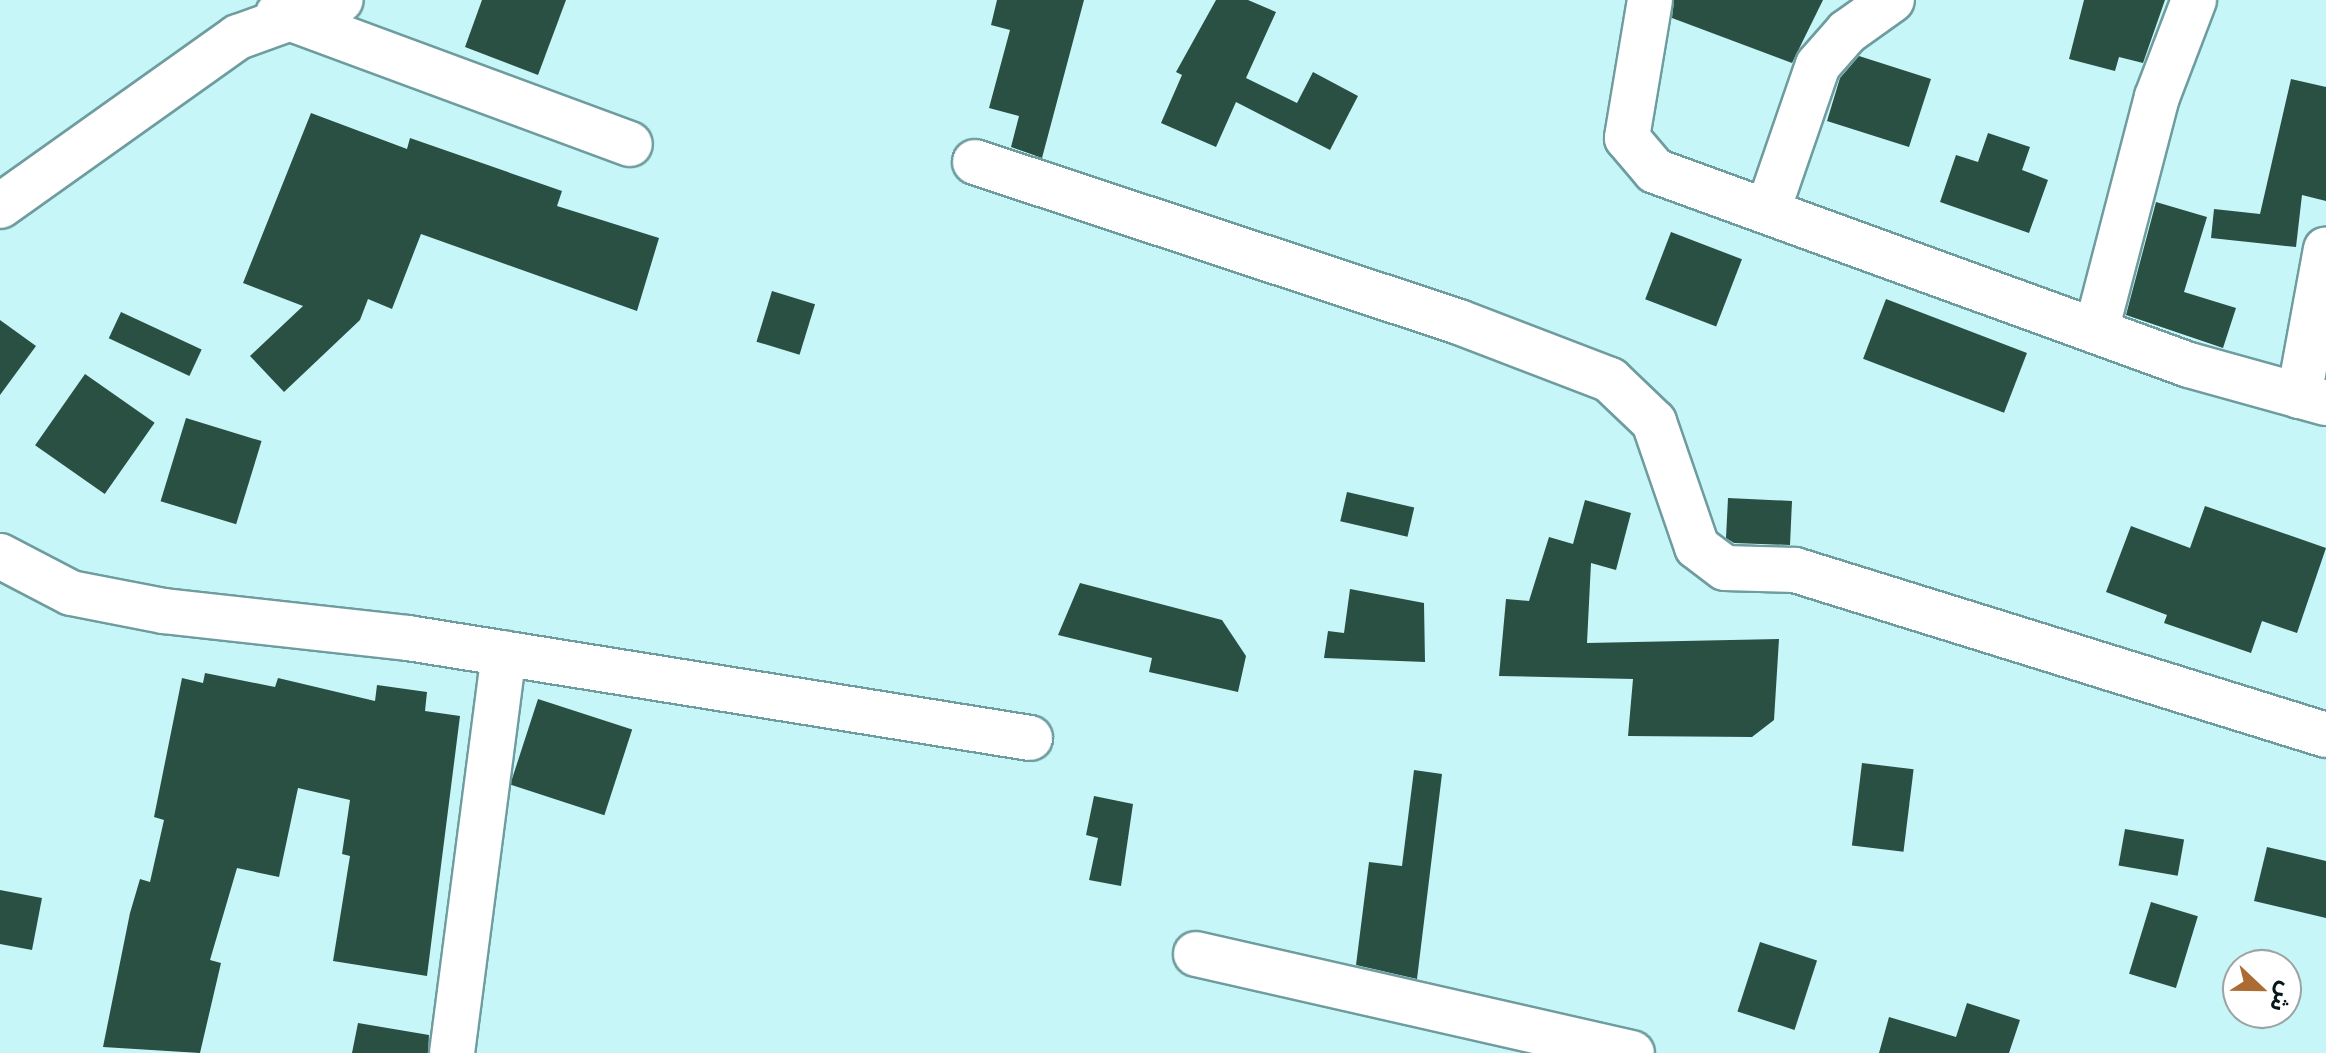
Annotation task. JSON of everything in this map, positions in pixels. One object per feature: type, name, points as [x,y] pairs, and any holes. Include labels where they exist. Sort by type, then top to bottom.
[{"type":"street","points":[[0,206],[273,10],[341,0]]},
{"type":"street","points":[[1650,0],[1627,138],[1655,171],[2096,331],[2312,400],[2326,249]]},
{"type":"street","points":[[1768,210],[1818,65],[1847,32],[1892,0]]},
{"type":"street","points":[[2096,331],[2157,97],[2194,0]]},
{"type":"street","points":[[273,10],[630,144]]},
{"type":"street","points":[[975,162],[1459,322],[1610,380],[1654,422],[1697,547],[1725,568],[1795,570],[2326,735]]},
{"type":"street","points":[[0,556],[71,593],[164,611],[504,653],[1030,738]]},
{"type":"street","points":[[452,1053],[504,653]]},
{"type":"street","points":[[1196,954],[1632,1053]]},
{"type":"building","points":[[482,0],[566,0],[538,75],[465,47]]},
{"type":"building","points":[[997,0],[1084,0],[1042,158],[1011,147],[1019,116],[989,108],[1010,30],[991,25]]},
{"type":"building","points":[[1216,0],[1248,0],[1276,12],[1246,78],[1297,103],[1313,72],[1358,96],[1330,150],[1236,102],[1216,147],[1161,123],[1182,75],[1176,72]]},
{"type":"building","points":[[1674,0],[1823,0],[1792,63],[1672,18]]},
{"type":"building","points":[[2084,0],[2165,0],[2143,63],[2119,57],[2115,71],[2069,59]]},
{"type":"building","points":[[1859,56],[1931,79],[1909,147],[1827,121],[1840,78]]},
{"type":"building","points":[[2291,79],[2326,87],[2326,201],[2302,195],[2296,247],[2211,238],[2214,209],[2260,214]]},
{"type":"building","points":[[311,113],[407,149],[410,138],[562,191],[557,206],[659,238],[637,311],[421,234],[392,309],[368,299],[360,320],[284,392],[250,356],[303,306],[243,283]]},
{"type":"building","points":[[1988,133],[2030,147],[2022,170],[2048,180],[2029,233],[1940,202],[1956,155],[1978,162]]},
{"type":"building","points":[[2156,202],[2207,217],[2184,292],[2236,308],[2223,348],[2126,315]]},
{"type":"building","points":[[1671,232],[1742,259],[1716,326],[1645,299]]},
{"type":"building","points":[[772,291],[815,304],[800,355],[757,342]]},
{"type":"building","points":[[1886,299],[2027,353],[2004,413],[1863,359]]},
{"type":"building","points":[[121,312],[202,350],[189,376],[109,338]]},
{"type":"building","points":[[0,320],[36,346],[0,395]]},
{"type":"building","points":[[85,374],[155,423],[105,494],[35,445]]},
{"type":"building","points":[[186,418],[262,441],[236,524],[161,501]]},
{"type":"building","points":[[1347,492],[1414,508],[1407,537],[1340,521]]},
{"type":"building","points":[[1728,498],[1792,501],[1790,545],[1734,543],[1726,538]]},
{"type":"building","points":[[1585,500],[1631,513],[1616,570],[1591,563],[1587,643],[1779,639],[1774,720],[1752,737],[1628,736],[1633,679],[1499,676],[1506,599],[1529,601],[1549,537],[1573,544]]},
{"type":"building","points":[[2205,506],[2326,548],[2297,633],[2262,621],[2251,653],[2164,623],[2167,615],[2106,592],[2131,526],[2190,548]]},
{"type":"building","points":[[1080,583],[1222,620],[1246,656],[1238,692],[1149,672],[1152,658],[1058,635]]},
{"type":"building","points":[[1350,589],[1424,603],[1425,662],[1324,658],[1328,631],[1344,633]]},
{"type":"building","points":[[205,673],[275,687],[278,678],[375,701],[377,685],[427,692],[425,711],[460,716],[427,976],[333,961],[350,856],[342,854],[350,800],[298,788],[279,877],[237,868],[210,960],[221,963],[200,1053],[103,1047],[130,913],[140,879],[150,882],[164,820],[154,817],[182,678],[203,683]]},
{"type":"building","points":[[538,699],[632,730],[604,815],[510,785]]},
{"type":"building","points":[[1862,763],[1914,769],[1903,852],[1852,845]]},
{"type":"building","points":[[1414,770],[1442,774],[1417,979],[1356,965],[1369,862],[1402,866]]},
{"type":"building","points":[[1094,796],[1133,804],[1121,886],[1089,880],[1098,838],[1086,835]]},
{"type":"building","points":[[2125,829],[2184,839],[2178,876],[2119,865]]},
{"type":"building","points":[[2267,847],[2326,861],[2326,918],[2254,901]]},
{"type":"building","points":[[0,890],[42,898],[32,950],[0,944]]},
{"type":"building","points":[[2151,902],[2198,916],[2176,988],[2129,974]]},
{"type":"building","points":[[1760,942],[1817,961],[1795,1030],[1737,1011]]},
{"type":"building","points":[[1967,1003],[2020,1020],[2009,1053],[1879,1053],[1889,1017],[1956,1037]]},
{"type":"building","points":[[358,1023],[429,1035],[428,1053],[352,1053]]}]
